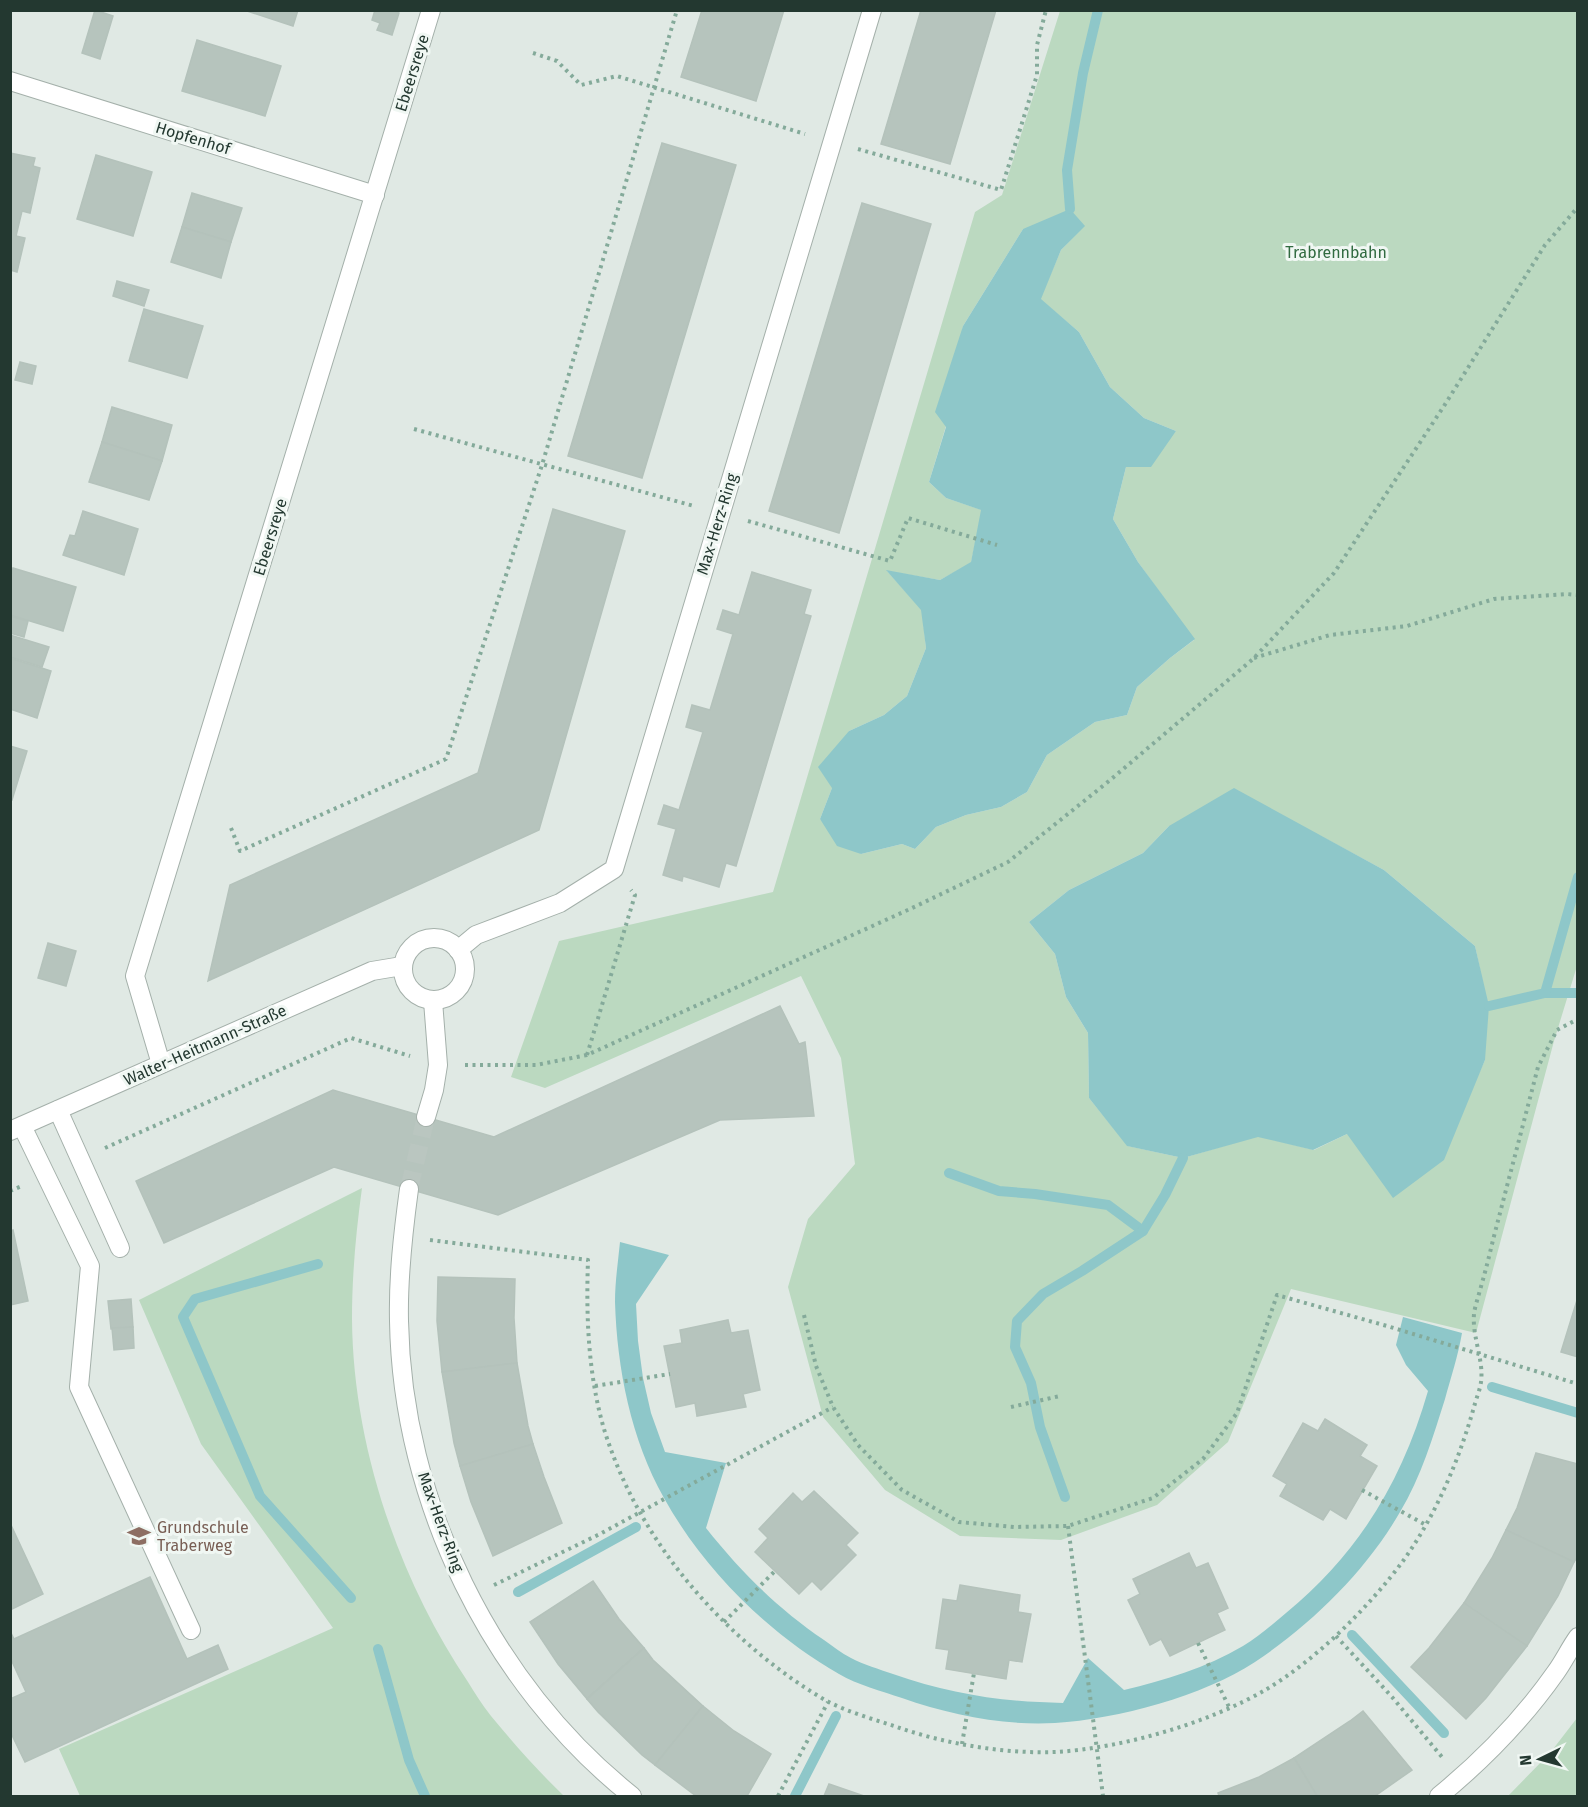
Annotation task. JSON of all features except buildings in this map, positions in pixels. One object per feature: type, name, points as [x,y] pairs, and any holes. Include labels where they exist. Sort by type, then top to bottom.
[{"type":"street","name":"Ebeersreye","points":[[161,1064],[135,976],[431,10]]},
{"type":"street","name":"Max-Herz-Ring","points":[[614,868],[872,10]]},
{"type":"street","name":"Hopfenhof","points":[[10,81],[375,195]]},
{"type":"street","points":[[458,950],[476,935],[560,903],[614,868]]},
{"type":"street","points":[[439,939],[446,940],[458,950],[465,963],[465,974],[452,995],[433,1001],[424,1000],[409,989],[404,979],[402,966],[407,952],[423,940],[439,939]]},
{"type":"street","name":"Walter-Heitmann-Straße","points":[[16,1128],[372,971],[402,966]]},
{"type":"street","points":[[426,1117],[438,1065],[433,1001]]},
{"type":"street","points":[[58,1110],[120,1248]]},
{"type":"street","points":[[16,1128],[45,1176],[90,1266],[79,1387],[192,1630]]},
{"type":"street","name":"Max-Herz-Ring","points":[[409,1189],[400,1254],[399,1322],[404,1388],[417,1453],[435,1515],[460,1576],[491,1633],[527,1688],[569,1738],[632,1797]]},
{"type":"street","points":[[1439,1797],[1461,1779],[1515,1724],[1557,1672],[1578,1637]]},
{"type":"path","points":[[231,828],[240,851],[446,759],[542,465],[677,10]]},
{"type":"path","points":[[534,53],[557,61],[581,86],[617,76],[832,142],[1001,190],[1037,75],[1037,45],[1046,10]]},
{"type":"path","points":[[80,1160],[351,1038],[438,1065],[536,1065],[587,1055],[910,909],[1008,862],[1109,781],[1253,658],[1334,573],[1444,406],[1545,245],[1578,207]]},
{"type":"path","points":[[976,538],[997,545]]},
{"type":"path","points":[[1253,658],[1330,635],[1407,626],[1494,599],[1578,595]]},
{"type":"path","points":[[587,1055],[634,895],[614,868]]},
{"type":"path","points":[[403,1237],[588,1260],[586,1300],[589,1346],[595,1386],[604,1427],[620,1470],[639,1512],[667,1556],[694,1590],[757,1653],[828,1702],[914,1733],[962,1744],[1012,1750],[1056,1752],[1097,1747],[1190,1724],[1267,1688],[1336,1636],[1371,1599],[1402,1561],[1426,1525],[1467,1431],[1482,1379],[1474,1316],[1538,1067],[1557,1030],[1578,1019]]},
{"type":"path","points":[[10,1191],[45,1176]]},
{"type":"path","points":[[804,1315],[816,1366],[833,1407],[858,1445],[902,1490],[959,1522],[1014,1527],[1068,1526],[1153,1498],[1203,1460],[1237,1413],[1277,1295],[1467,1349],[1578,1384]]},
{"type":"path","points":[[595,1386],[670,1374]]},
{"type":"path","points":[[1011,1407],[1060,1396]]},
{"type":"path","points":[[471,1596],[600,1534],[833,1407]]},
{"type":"path","points":[[1362,1490],[1426,1525]]},
{"type":"path","points":[[1068,1526],[1102,1797]]},
{"type":"path","points":[[724,1622],[775,1571]]},
{"type":"path","points":[[1336,1636],[1392,1697],[1461,1779]]},
{"type":"path","points":[[1198,1642],[1229,1707]]},
{"type":"path","points":[[962,1744],[974,1673]]},
{"type":"path","points":[[778,1797],[828,1702]]},
{"type":"green space","name":"Trabrennbahn","points":[[1060,11],[1577,11],[1577,966],[1554,1041],[1476,1333],[1291,1289],[1228,1442],[1157,1505],[1061,1540],[960,1536],[885,1490],[823,1417],[788,1287],[808,1219],[855,1164],[841,1058],[801,976],[545,1088],[511,1077],[559,941],[773,892],[975,212],[1002,195]],"holes":[[[1084,226],[1061,250],[1040,299],[1079,332],[1110,387],[1144,418],[1176,431],[1126,467],[1113,519],[1138,562],[1194,640],[1137,687],[1127,715],[1095,722],[1047,755],[1027,792],[1001,807],[966,815],[936,827],[915,849],[902,844],[861,854],[820,819],[849,731],[884,715],[907,696],[926,648],[922,610],[887,571],[940,580],[971,563],[982,510],[946,498],[929,482],[946,426],[963,326],[1023,229]],[[1169,826],[1319,835],[1384,870],[1475,946],[1480,969],[1485,1060],[1466,1102],[1347,1134],[1314,1150],[1258,1136],[1183,1158],[1128,1146],[1089,1098],[1088,1033],[1066,997],[1055,954],[1029,922],[1069,890],[1143,853]]]},
{"type":"green space","points":[[362,1188],[353,1286],[354,1367],[371,1462],[384,1509],[420,1599],[468,1682],[500,1726],[564,1796],[80,1796],[59,1749],[333,1628],[201,1444],[139,1300]]},
{"type":"green space","points":[[1577,1718],[1577,1796],[1508,1796],[1550,1753]]},
{"type":"water","points":[[1070,209],[1085,226],[1061,250],[1041,299],[1079,332],[1110,387],[1144,418],[1176,431],[1151,467],[1126,467],[1113,519],[1138,562],[1195,639],[1137,687],[1127,715],[1095,722],[1047,755],[1027,792],[1001,807],[966,815],[936,827],[915,849],[902,844],[861,854],[837,846],[820,819],[832,788],[818,767],[849,731],[884,715],[907,696],[926,648],[921,610],[886,570],[940,580],[971,562],[981,510],[946,498],[929,482],[946,427],[935,412],[963,326],[1023,229]]},
{"type":"water","points":[[1234,788],[1384,870],[1475,946],[1489,1006],[1485,1060],[1444,1160],[1393,1198],[1347,1134],[1313,1150],[1258,1137],[1183,1158],[1127,1146],[1089,1098],[1088,1033],[1066,997],[1055,954],[1029,922],[1069,890],[1143,853],[1169,826]]},
{"type":"water","points":[[620,1242],[669,1255],[636,1304],[643,1378],[651,1413],[665,1452],[726,1463],[706,1528],[719,1544],[775,1602],[847,1656],[866,1665],[935,1687],[998,1699],[1063,1703],[1088,1658],[1124,1690],[1215,1661],[1265,1631],[1312,1590],[1356,1540],[1375,1513],[1405,1455],[1428,1391],[1406,1365],[1396,1345],[1403,1317],[1462,1333],[1436,1428],[1420,1471],[1400,1512],[1371,1555],[1354,1575],[1297,1631],[1255,1662],[1234,1674],[1159,1704],[1080,1721],[1017,1723],[997,1721],[920,1704],[862,1685],[839,1674],[813,1658],[763,1619],[718,1575],[698,1550],[680,1525],[653,1475],[643,1452],[628,1403],[616,1327],[616,1280]]},
{"type":"waterway","points":[[1070,209],[1067,170],[1083,73],[1098,10]]},
{"type":"waterway","points":[[1489,1006],[1545,993],[1578,877]]},
{"type":"waterway","points":[[1545,993],[1578,993]]},
{"type":"waterway","points":[[1065,1497],[1040,1427],[1031,1383],[1015,1347],[1017,1321],[1043,1294],[1143,1231],[1165,1195],[1183,1158]]},
{"type":"waterway","points":[[949,1173],[999,1191],[1108,1205],[1143,1231]]},
{"type":"waterway","points":[[318,1264],[195,1299],[183,1317],[260,1496],[351,1598]]},
{"type":"waterway","points":[[1492,1387],[1578,1413]]},
{"type":"waterway","points":[[518,1592],[636,1527]]},
{"type":"waterway","points":[[1352,1635],[1444,1733]]},
{"type":"waterway","points":[[378,1649],[409,1760],[425,1796]]},
{"type":"waterway","points":[[795,1796],[836,1716]]},
{"type":"tunnel","points":[[409,1189],[426,1117]]},
{"type":"place","name":"Grundschule Traberweg","points":[[139,1536]]}]
